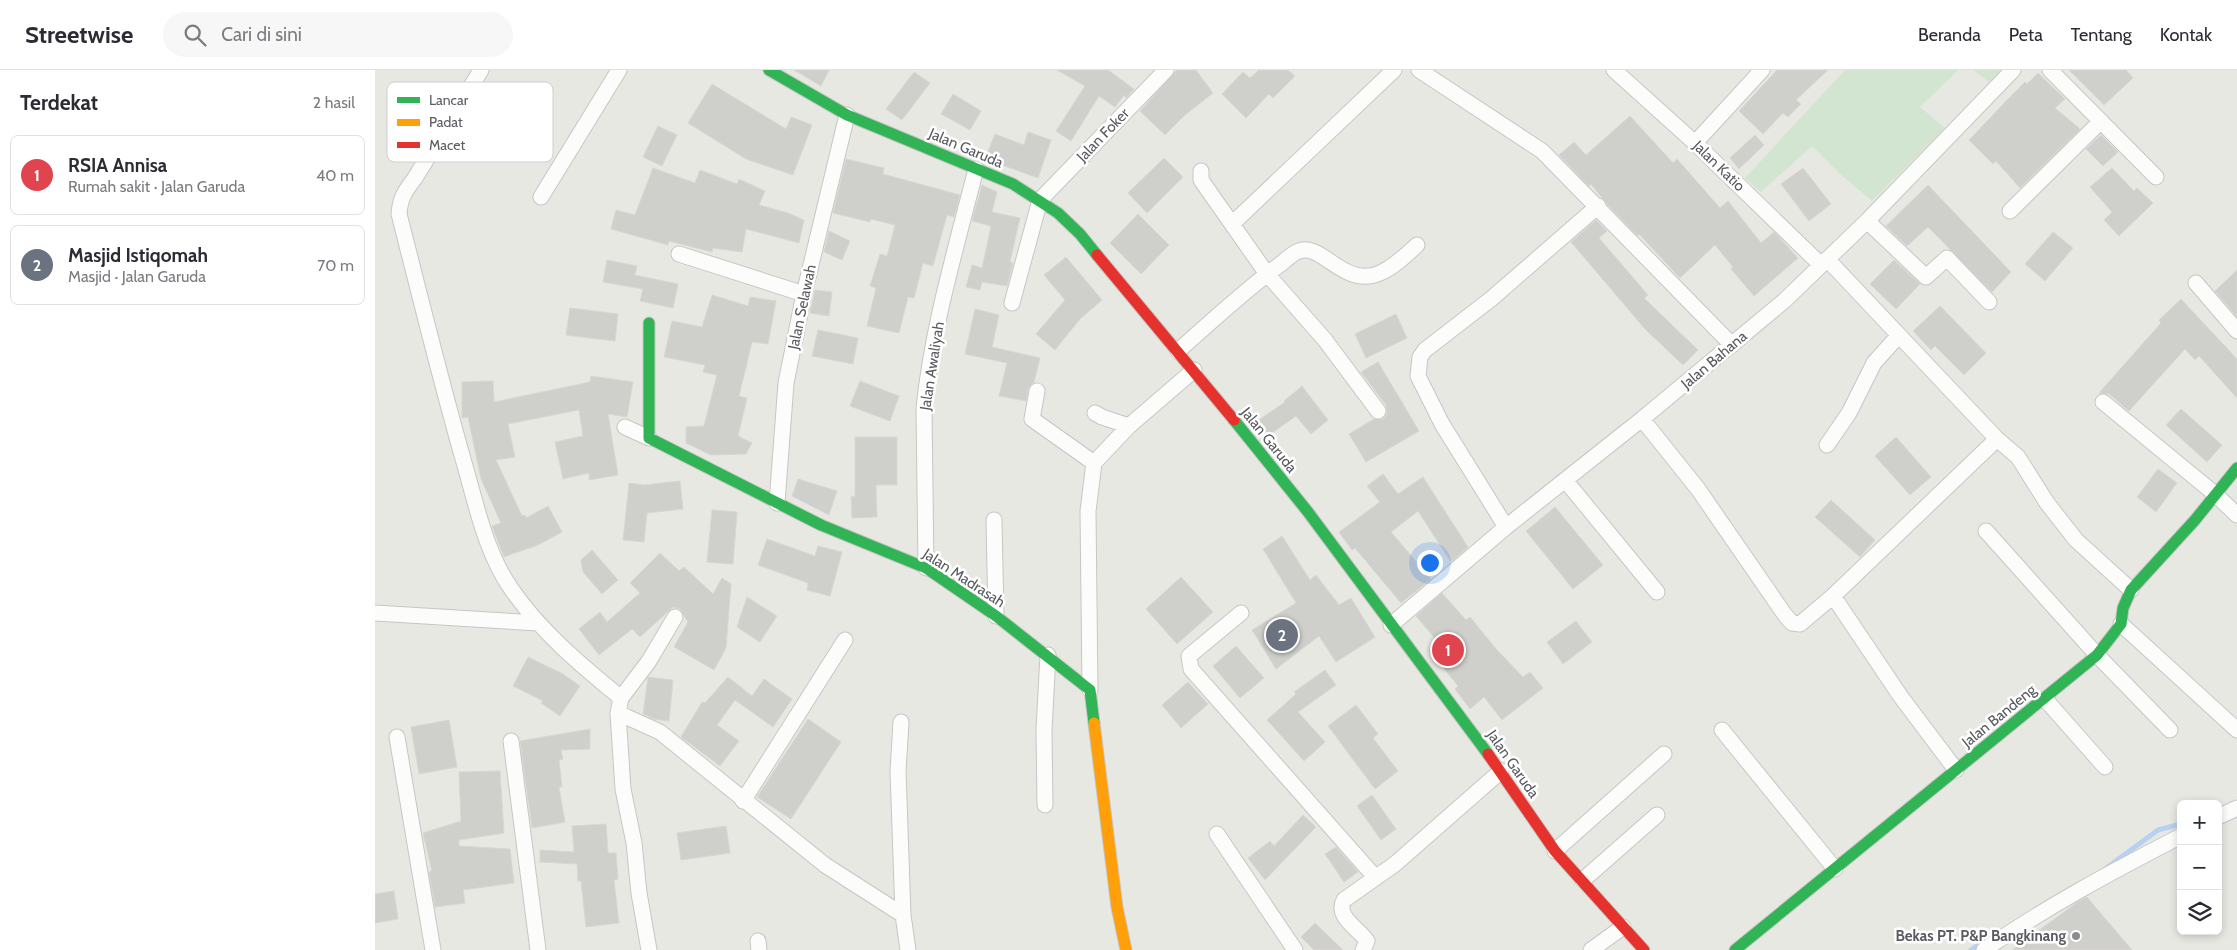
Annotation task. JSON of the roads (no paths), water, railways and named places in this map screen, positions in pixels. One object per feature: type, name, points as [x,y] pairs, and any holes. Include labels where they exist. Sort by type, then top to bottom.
[{"type":"street","points":[[474,82],[481,70]]},
{"type":"street","points":[[541,197],[619,70]]},
{"type":"street","name":"Jalan Garuda","points":[[769,70],[847,115],[1013,184],[1058,213],[1080,234],[1194,370],[1308,512],[1501,771],[1555,852],[1583,880],[1644,950]]},
{"type":"street","name":"Jalan Foker","points":[[1040,200],[1166,70]]},
{"type":"street","points":[[1232,224],[1394,70]]},
{"type":"street","points":[[1419,70],[1542,151],[1598,206],[1732,345]]},
{"type":"street","name":"Jalan Katio","points":[[1614,70],[1824,262],[1899,335],[1997,439],[2018,457],[2047,503],[2076,540],[2131,590]]},
{"type":"street","points":[[1695,143],[1762,70]]},
{"type":"street","name":"Jalan Bahana","points":[[1391,625],[1506,526],[1642,419],[1791,294],[1867,221],[2013,70]]},
{"type":"street","points":[[2051,70],[2156,178]]},
{"type":"street","name":"Jalan Selawah","points":[[777,503],[786,383],[804,294],[847,115]]},
{"type":"street","points":[[2010,211],[2101,121]]},
{"type":"street","points":[[425,162],[404,192],[400,201],[399,214],[446,398],[492,554],[511,589],[538,623],[620,706],[660,732],[743,801],[825,865],[903,915]]},
{"type":"street","name":"Jalan Awaliyah","points":[[926,568],[923,408],[926,384],[934,340],[976,169]]},
{"type":"street","points":[[1201,171],[1201,180],[1267,274],[1325,340],[1378,411]]},
{"type":"street","points":[[1012,303],[1040,200]]},
{"type":"street","points":[[1506,526],[1442,424],[1418,376],[1420,357],[1425,350],[1491,299],[1598,206]]},
{"type":"street","points":[[1867,221],[1925,277],[1947,258],[1989,302]]},
{"type":"street","points":[[1178,351],[1267,274],[1299,251],[1307,250],[1321,256],[1343,271],[1355,276],[1369,276],[1390,268],[1417,245]]},
{"type":"street","points":[[679,254],[804,294]]},
{"type":"street","points":[[2196,283],[2237,331]]},
{"type":"street","points":[[625,427],[649,438],[649,323]]},
{"type":"street","points":[[1827,445],[1849,413],[1874,362],[1899,335]]},
{"type":"street","points":[[1126,950],[1117,907],[1090,690],[1089,511],[1094,463],[1129,426],[1194,370]]},
{"type":"street","points":[[1037,391],[1032,419],[1094,463]]},
{"type":"street","points":[[2103,402],[2215,494],[2237,515]]},
{"type":"street","points":[[1095,413],[1101,418],[1129,426]]},
{"type":"street","points":[[1642,419],[1697,489],[1792,623],[1800,624],[1833,596],[1997,439]]},
{"type":"street","name":"Jalan Madrasah","points":[[649,438],[821,525],[926,568],[997,616],[1090,690]]},
{"type":"street","name":"Jalan Bandeng","points":[[1735,950],[2097,655],[2121,624],[2123,608],[2131,590],[2195,520],[2237,468]]},
{"type":"street","points":[[1565,480],[1657,592]]},
{"type":"street","points":[[994,520],[997,616]]},
{"type":"street","points":[[1986,531],[2097,655],[2170,730]]},
{"type":"street","points":[[1833,596],[1901,697],[1956,770]]},
{"type":"street","points":[[375,613],[538,623]]},
{"type":"street","points":[[1241,613],[1189,656],[1191,669],[1375,877]]},
{"type":"street","points":[[649,950],[639,893],[634,843],[623,789],[620,706],[675,617]]},
{"type":"street","points":[[2121,624],[2237,730]]},
{"type":"street","points":[[743,801],[845,640]]},
{"type":"street","points":[[1045,805],[1044,730],[1048,655]]},
{"type":"street","points":[[2045,699],[2105,767]]},
{"type":"street","points":[[901,722],[898,770],[903,915],[907,950]]},
{"type":"street","points":[[1722,730],[1835,869]]},
{"type":"street","points":[[397,737],[433,950]]},
{"type":"street","points":[[511,741],[538,950]]},
{"type":"street","points":[[1555,852],[1664,754]]},
{"type":"street","points":[[1363,950],[1367,941],[1342,913],[1341,906],[1344,900],[1395,864],[1501,771]]},
{"type":"street","points":[[2222,815],[2237,808]]},
{"type":"street","points":[[1583,880],[1657,815]]},
{"type":"street","points":[[1217,834],[1295,950]]},
{"type":"street","points":[[1984,950],[2021,924],[2124,865],[2177,838]]},
{"type":"street","points":[[1591,950],[1623,927]]},
{"type":"waterway","points":[[2105,869],[2158,830],[2177,825]]},
{"type":"waterway","points":[[1971,950],[1984,941]]},
{"type":"place","name":"Masjid Istiqomah","points":[[1282,635]]},
{"type":"place","name":"RSIA Annisa","points":[[1448,650]]},
{"type":"place","name":"Bekas PT. P&P Bangkinang","points":[[2076,936]]}]
